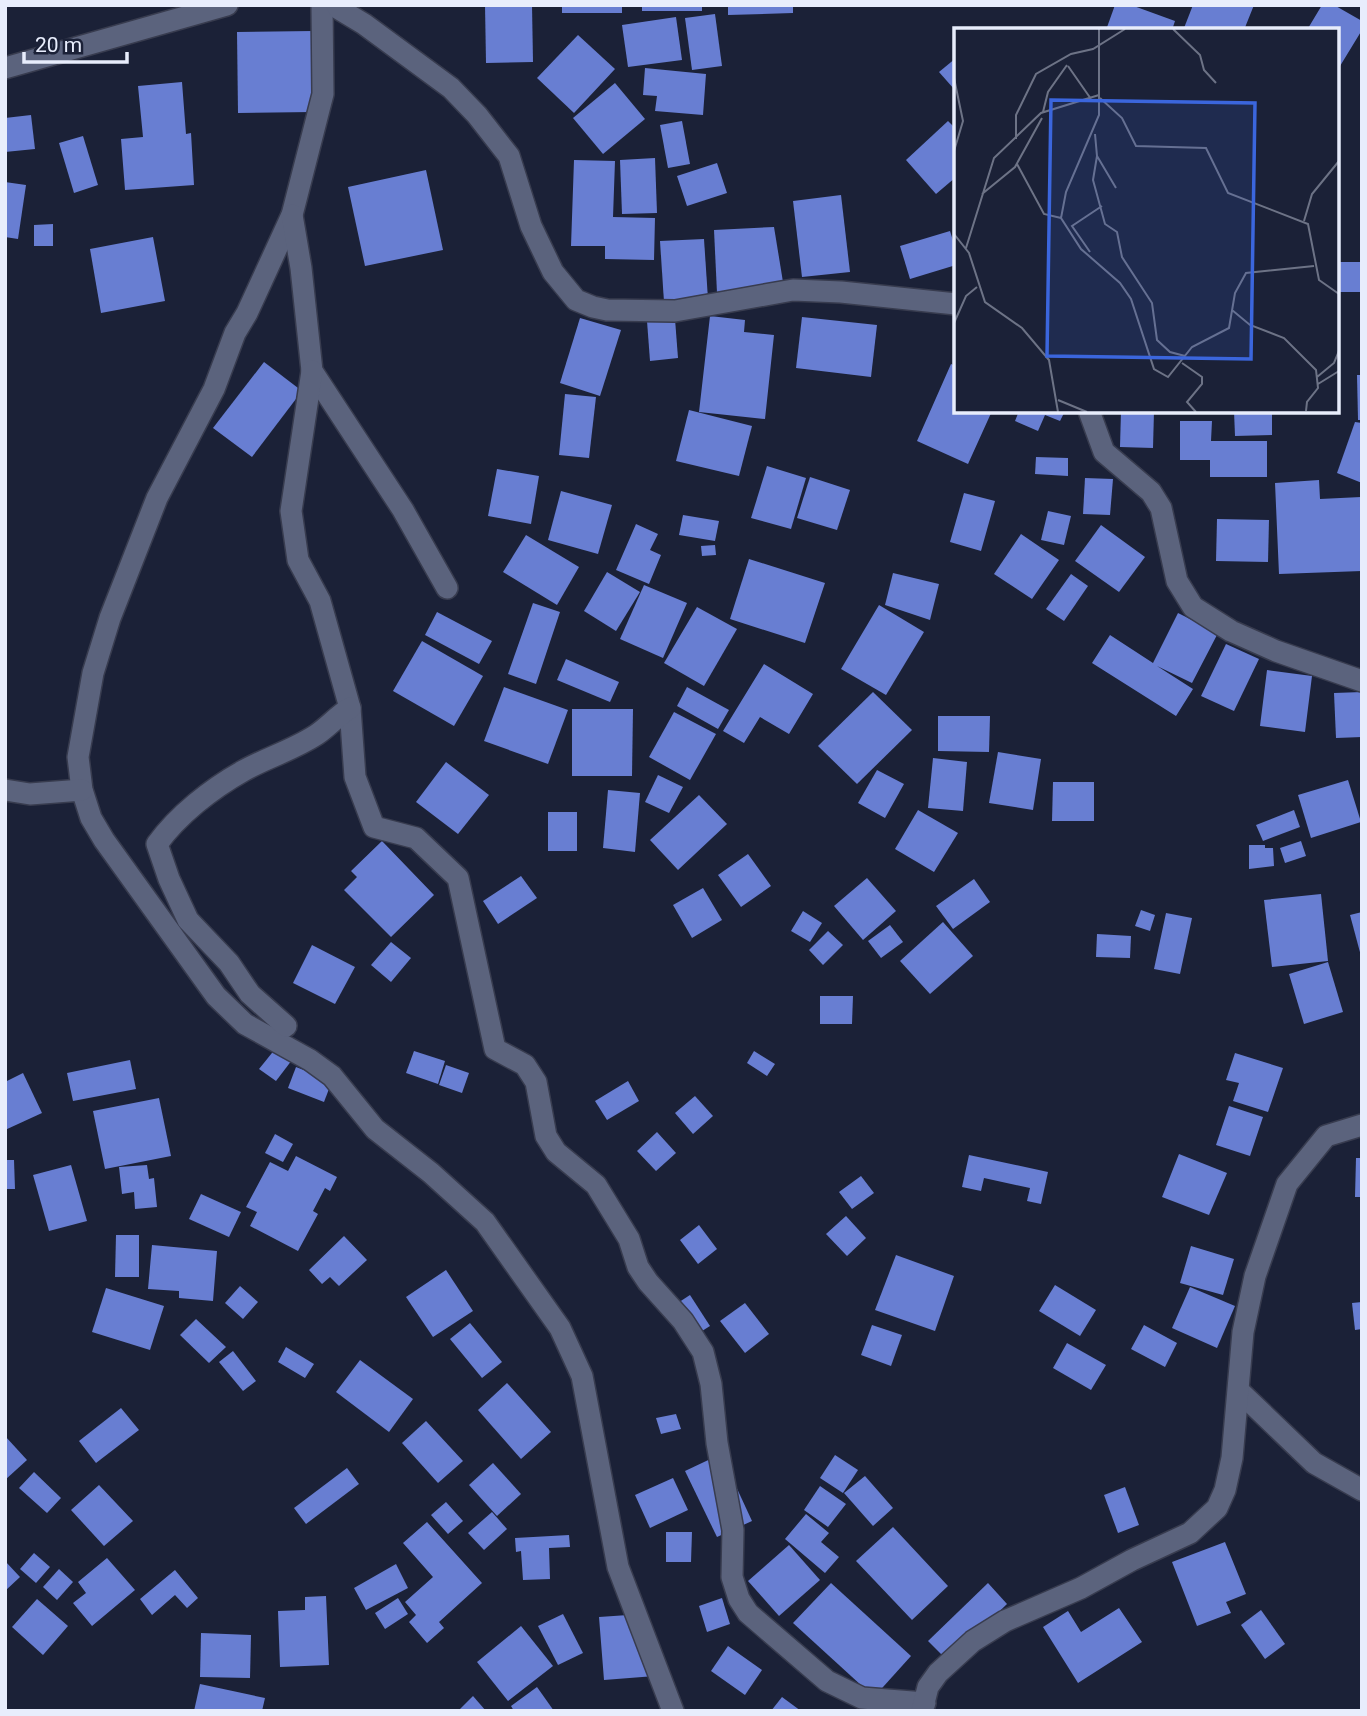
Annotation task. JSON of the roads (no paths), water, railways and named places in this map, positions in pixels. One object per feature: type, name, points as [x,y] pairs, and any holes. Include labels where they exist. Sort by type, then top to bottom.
[{"type":"street","points":[[5,68],[227,5]]},
{"type":"street","points":[[322,5],[323,94],[292,215],[247,313],[235,333],[214,389],[157,498],[110,618],[85,710],[78,757],[82,790],[91,818],[104,840],[216,996],[245,1024],[310,1060],[332,1076],[374,1129],[431,1173],[485,1222],[559,1328],[582,1376],[618,1567],[673,1711]]},
{"type":"street","points":[[337,5],[451,88],[477,115],[509,156],[531,226],[552,272],[576,300],[607,310],[675,311],[793,290],[841,292],[954,304]]},
{"type":"street","points":[[292,215],[301,268],[312,371],[291,512],[292,533],[298,560],[320,601],[349,708],[355,776],[374,827],[416,838],[458,878],[495,1049],[525,1065],[536,1082],[551,1144],[556,1152],[596,1185],[629,1239],[638,1267],[683,1321],[703,1352],[711,1384],[717,1443],[733,1530],[732,1577],[739,1599],[748,1613],[827,1681],[862,1698],[923,1707],[928,1687],[938,1673],[973,1641],[1005,1621],[1081,1588],[1190,1533],[1217,1507],[1232,1458],[1243,1332],[1255,1276],[1287,1184],[1326,1136],[1362,1125]]},
{"type":"street","points":[[312,371],[402,510],[447,588]]},
{"type":"street","points":[[1089,413],[1104,452],[1151,492],[1161,508],[1177,580],[1193,607],[1231,631],[1265,646],[1362,681]]},
{"type":"street","points":[[286,1026],[250,994],[229,963],[188,920],[169,879],[157,844],[172,823],[208,795],[243,771],[317,734],[349,708]]},
{"type":"street","points":[[5,790],[30,794],[82,790]]},
{"type":"street","points":[[1239,1391],[1314,1463],[1362,1490]]}]
